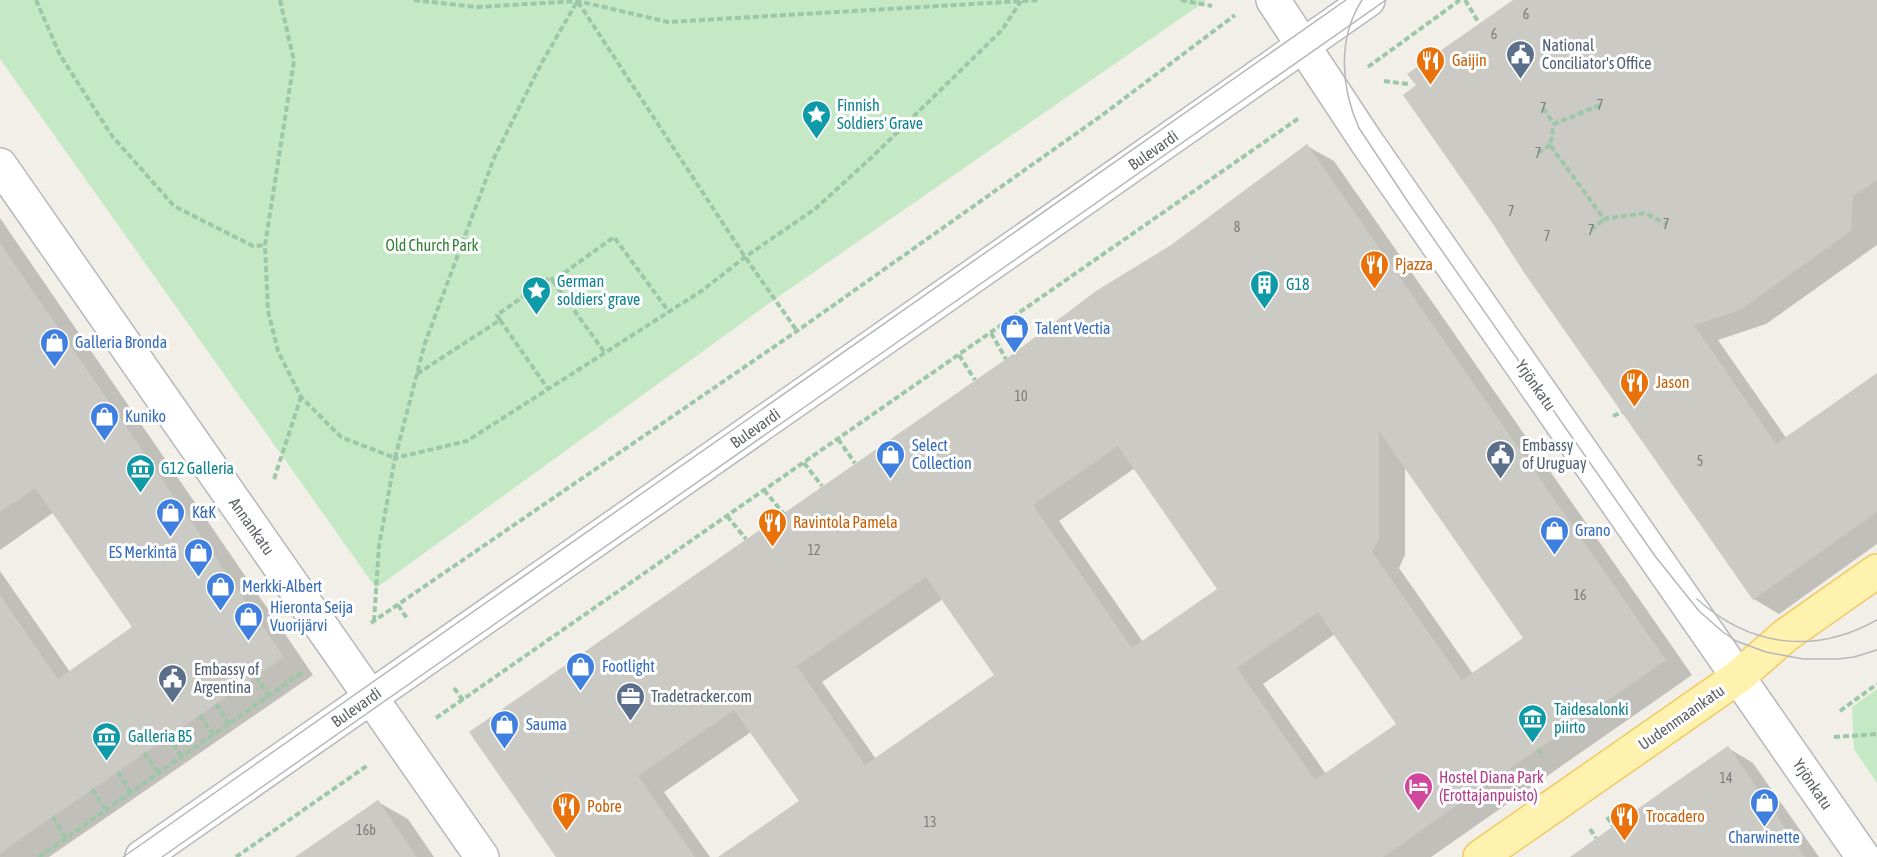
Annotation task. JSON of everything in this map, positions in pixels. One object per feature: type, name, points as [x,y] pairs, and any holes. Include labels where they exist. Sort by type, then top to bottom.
[{"type":"main road","name":"Uudenmaankatu","points":[[1480,857],[1738,677],[1786,635],[1877,571]]},
{"type":"street","name":"Yrjönkatu","points":[[1273,0],[1366,141],[1863,857]]},
{"type":"street","name":"Bulevardi","points":[[142,857],[1368,0]]},
{"type":"street","name":"Annankatu","points":[[0,165],[482,857]]},
{"type":"path","points":[[36,0],[60,55],[112,136],[174,206],[253,246],[265,245]]},
{"type":"path","points":[[280,0],[294,61],[265,245],[268,310],[278,351],[301,397],[341,436],[395,458],[466,441],[703,290],[745,257],[815,210],[1002,30],[1021,1]]},
{"type":"path","points":[[414,0],[477,7],[578,0],[668,22],[1041,0]]},
{"type":"path","points":[[578,0],[745,257],[797,332]]},
{"type":"path","points":[[374,621],[379,546],[395,458],[424,344],[494,158],[541,63],[578,0]]},
{"type":"path","points":[[1181,0],[1212,6]]},
{"type":"path","points":[[1372,63],[1462,0],[1479,23]]},
{"type":"path","points":[[39,857],[374,621],[797,332],[1101,116],[1222,23]]},
{"type":"path","points":[[1384,81],[1407,84]]},
{"type":"path","points":[[1554,124],[1600,105]]},
{"type":"path","points":[[1538,153],[1550,144],[1554,124],[1543,108]]},
{"type":"path","points":[[236,857],[243,855],[402,741],[1301,116]]},
{"type":"path","points":[[1550,144],[1604,219]]},
{"type":"path","points":[[1591,230],[1604,219],[1645,213],[1666,224]]},
{"type":"path","points":[[553,281],[614,237],[669,312]]},
{"type":"path","points":[[549,389],[497,315],[551,277],[605,353]]},
{"type":"path","points":[[417,374],[500,320]]},
{"type":"path","points":[[991,333],[1006,359]]},
{"type":"path","points":[[959,355],[975,380]]},
{"type":"path","points":[[274,479],[301,397]]},
{"type":"path","points":[[1613,416],[1622,412]]},
{"type":"path","points":[[838,439],[855,463]]},
{"type":"path","points":[[804,463],[822,486]]},
{"type":"path","points":[[764,490],[783,513]]},
{"type":"path","points":[[727,516],[746,539]]},
{"type":"path","points":[[256,676],[269,696]]},
{"type":"path","points":[[1840,711],[1877,684]]},
{"type":"path","points":[[216,704],[229,724]]},
{"type":"path","points":[[1595,709],[1600,717]]},
{"type":"path","points":[[200,715],[213,735]]},
{"type":"path","points":[[1834,736],[1877,734]]},
{"type":"path","points":[[168,737],[182,757]]},
{"type":"path","points":[[1538,748],[1543,757]]},
{"type":"path","points":[[144,753],[159,773]]},
{"type":"path","points":[[118,772],[131,793]]},
{"type":"path","points":[[92,789],[106,810]]},
{"type":"path","points":[[53,817],[66,838]]},
{"type":"green space","name":"Old Church Park","points":[[0,0],[1207,0],[775,299],[376,588],[0,59]]},
{"type":"green space","points":[[1877,689],[1877,783],[1854,749],[1852,707]]},
{"type":"building","points":[[1513,0],[1877,0],[1877,180],[1853,196],[1851,231],[1740,310],[1694,325],[1776,444],[1877,373],[1877,512],[1753,600],[1403,95],[1416,85],[1407,74]]},
{"type":"building","points":[[1307,144],[1666,660],[1383,857],[718,857],[799,801],[734,710],[638,776],[695,857],[556,857],[469,732],[1006,359],[1096,291],[1171,245]],"holes":[[[1379,431],[1523,638],[1462,680],[1372,552],[1379,539]],[[1118,446],[1217,589],[1132,648],[1033,505]],[[926,577],[994,675],[865,765],[797,666]],[[1318,612],[1396,724],[1315,780],[1237,668]]]},
{"type":"building","points":[[0,243],[284,657],[0,853],[0,595],[58,679],[132,627],[35,488],[0,512]]},
{"type":"building","points":[[1728,746],[1805,857],[1570,857],[1670,786]]},
{"type":"building","points":[[378,800],[417,857],[295,857]]},
{"type":"tram line","points":[[123,857],[1346,0]]},
{"type":"tram line","points":[[1362,0],[1348,31],[1344,64],[1348,97],[1359,128],[1410,205],[1655,556],[1699,611],[1736,641],[1766,652],[1803,659],[1838,659],[1877,650]]},
{"type":"tram line","points":[[162,857],[1386,0]]},
{"type":"tram line","points":[[1697,599],[1717,615],[1739,627],[1761,636],[1784,641],[1830,638],[1854,631],[1877,620]]},
{"type":"place","name":"National Conciliator's Office","points":[[1521,80]]},
{"type":"place","name":"Gaijin","points":[[1431,86]]},
{"type":"place","name":"Finnish Soldiers' Grave","points":[[816,140]]},
{"type":"place","name":"Pjazza","points":[[1374,290]]},
{"type":"place","name":"G18","points":[[1265,310]]},
{"type":"place","name":"German soldiers' grave","points":[[536,316]]},
{"type":"place","name":"Talent Vectia","points":[[1014,354]]},
{"type":"place","name":"Galleria Bronda","points":[[54,368]]},
{"type":"place","name":"Jason","points":[[1635,408]]},
{"type":"place","name":"Kuniko","points":[[104,442]]},
{"type":"place","name":"Select Collection","points":[[891,480]]},
{"type":"place","name":"Embassy of Uruguay","points":[[1501,480]]},
{"type":"place","name":"G12 Galleria","points":[[140,494]]},
{"type":"place","name":"K&K","points":[[171,538]]},
{"type":"place","name":"Ravintola Pamela","points":[[772,548]]},
{"type":"place","name":"Grano","points":[[1554,556]]},
{"type":"place","name":"ES Merkintä","points":[[198,578]]},
{"type":"place","name":"Merkki-Albert","points":[[221,612]]},
{"type":"place","name":"Hieronta Seija Vuorijärvi","points":[[249,642]]},
{"type":"place","name":"Footlight","points":[[581,692]]},
{"type":"place","name":"Embassy of Argentina","points":[[173,704]]},
{"type":"place","name":"Tradetracker.com","points":[[630,722]]},
{"type":"place","name":"Taidesalonki piirto","points":[[1533,744]]},
{"type":"place","name":"Sauma","points":[[505,750]]},
{"type":"place","name":"Galleria B5","points":[[107,762]]},
{"type":"place","name":"Hostel Diana Park (Erottajanpuisto)","points":[[1418,812]]},
{"type":"place","name":"Charwinette","points":[[1764,828]]},
{"type":"place","name":"Pobre","points":[[566,832]]},
{"type":"place","name":"Trocadero","points":[[1625,842]]}]
